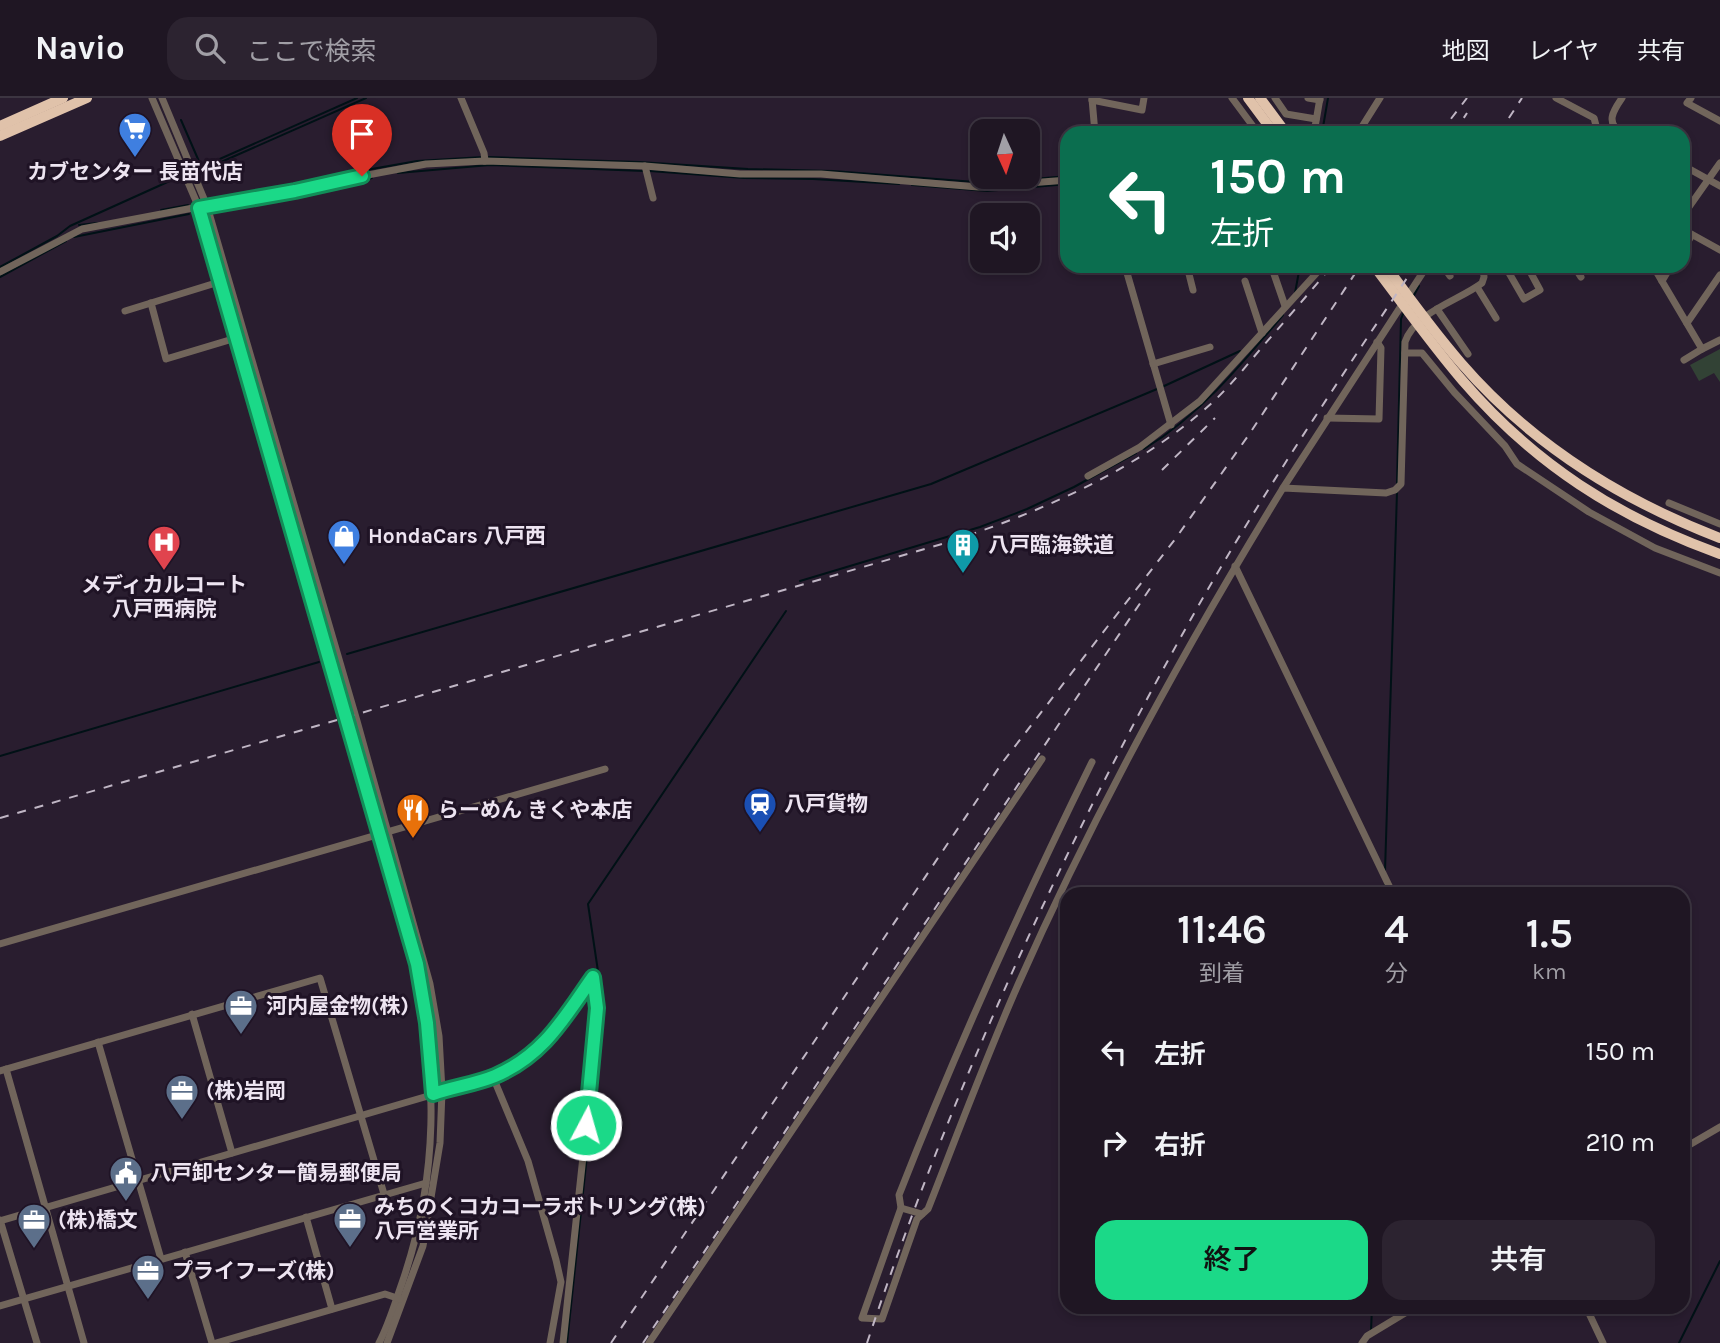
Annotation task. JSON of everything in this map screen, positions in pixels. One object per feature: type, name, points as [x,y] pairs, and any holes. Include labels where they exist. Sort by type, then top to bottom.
[{"type":"highway","points":[[0,126],[63,98]]},
{"type":"highway","points":[[0,136],[87,98]]},
{"type":"highway","points":[[1248,98],[1269,126]]},
{"type":"highway","points":[[1260,98],[1281,126]]},
{"type":"highway","points":[[1379,273],[1462,380],[1495,416],[1546,461],[1593,495],[1639,521],[1720,554]]},
{"type":"highway","points":[[1391,273],[1462,365],[1528,429],[1583,470],[1642,505],[1720,538]]},
{"type":"street","points":[[152,98],[203,207],[219,282],[430,985],[439,1036],[442,1091],[440,1143],[426,1233],[379,1343]]},
{"type":"street","points":[[162,98],[203,207],[357,721],[417,964],[427,1023],[433,1094],[426,1182],[415,1244],[387,1343]]},
{"type":"street","points":[[461,98],[485,161]]},
{"type":"street","points":[[1094,126],[1092,99],[1142,110],[1144,98]]},
{"type":"street","points":[[1232,98],[1253,126]]},
{"type":"street","points":[[1275,98],[1286,114],[1316,120]]},
{"type":"street","points":[[1308,98],[1320,99],[1315,126]]},
{"type":"street","points":[[1362,126],[1380,98]]},
{"type":"street","points":[[1556,98],[1594,118],[1596,126]]},
{"type":"street","points":[[1614,126],[1612,114],[1622,98]]},
{"type":"street","points":[[1691,98],[1687,103],[1720,121]]},
{"type":"street","points":[[340,126],[362,176]]},
{"type":"street","points":[[0,272],[82,229],[295,191],[426,164],[485,161],[645,166],[740,174],[848,176],[978,187],[1060,181]]},
{"type":"street","points":[[1690,206],[1720,163]]},
{"type":"street","points":[[645,166],[653,198]]},
{"type":"street","points":[[1690,170],[1720,186]]},
{"type":"street","points":[[1690,238],[1692,235],[1720,250]]},
{"type":"street","points":[[1127,273],[1171,425]]},
{"type":"street","points":[[1189,273],[1194,290]]},
{"type":"street","points":[[1087,476],[1140,447],[1171,425],[1220,382],[1316,273]]},
{"type":"street","points":[[1064,887],[1177,667],[1235,566],[1327,418],[1422,273]]},
{"type":"street","points":[[1283,488],[1386,493],[1401,484],[1405,353],[1408,334],[1437,309],[1477,287],[1485,277],[1484,273]]},
{"type":"street","points":[[1509,273],[1524,299],[1540,290],[1531,273]]},
{"type":"street","points":[[1578,273],[1581,277]]},
{"type":"street","points":[[1657,273],[1702,349]]},
{"type":"street","points":[[1661,281],[1666,273]]},
{"type":"street","points":[[1274,274],[1285,306]]},
{"type":"street","points":[[1687,323],[1720,275]]},
{"type":"street","points":[[1245,281],[1262,332]]},
{"type":"street","points":[[125,311],[219,282]]},
{"type":"street","points":[[1477,287],[1496,318]]},
{"type":"street","points":[[151,303],[166,359],[236,338]]},
{"type":"street","points":[[1437,309],[1468,354]]},
{"type":"street","points":[[1684,360],[1720,340]]},
{"type":"street","points":[[1327,418],[1379,419],[1381,348],[1377,342]]},
{"type":"street","points":[[1153,364],[1210,347]]},
{"type":"street","points":[[1405,353],[1422,353],[1520,467],[1589,512],[1655,548],[1720,573]]},
{"type":"street","points":[[1669,503],[1720,524]]},
{"type":"street","points":[[1235,566],[1390,887]]},
{"type":"street","points":[[649,1343],[1042,759]]},
{"type":"street","points":[[1060,895],[1017,987],[928,1209],[917,1219],[882,1319],[862,1318],[901,1208],[899,1195],[937,1097],[1035,876],[1092,762]]},
{"type":"street","points":[[0,944],[605,769]]},
{"type":"street","points":[[37,1343],[0,1220],[493,1077],[514,1067],[542,1046],[593,977],[597,1008],[594,1054],[563,1343]]},
{"type":"street","points":[[84,1343],[3,1070],[320,978],[384,1194]]},
{"type":"street","points":[[192,1014],[232,1153]]},
{"type":"street","points":[[98,1042],[161,1259]]},
{"type":"street","points":[[493,1077],[528,1161],[561,1282],[550,1343]]},
{"type":"street","points":[[1690,1144],[1720,1127]]},
{"type":"street","points":[[0,1306],[426,1182]]},
{"type":"street","points":[[901,1208],[922,1214]]},
{"type":"street","points":[[306,1217],[332,1309]]},
{"type":"street","points":[[185,1252],[214,1343],[385,1294],[400,1299]]},
{"type":"street","points":[[1365,1338],[1404,1314]]},
{"type":"street","points":[[1589,1314],[1603,1343]]},
{"type":"green space","points":[[1720,349],[1720,382],[1714,373],[1699,381],[1690,365]]},
{"type":"waterway","points":[[195,170],[357,98]]},
{"type":"waterway","points":[[203,170],[366,98]]},
{"type":"waterway","points":[[1323,126],[1328,98]]},
{"type":"waterway","points":[[181,120],[201,166]]},
{"type":"waterway","points":[[366,170],[417,161],[483,157]]},
{"type":"waterway","points":[[489,157],[833,171],[988,183],[1060,177]]},
{"type":"waterway","points":[[398,173],[490,165],[644,171]]},
{"type":"waterway","points":[[650,171],[899,184]]},
{"type":"waterway","points":[[0,267],[70,226],[183,175]]},
{"type":"waterway","points":[[216,209],[372,178]]},
{"type":"waterway","points":[[912,185],[987,191],[1060,185]]},
{"type":"waterway","points":[[214,200],[266,191]]},
{"type":"waterway","points":[[161,210],[188,205]]},
{"type":"waterway","points":[[74,237],[189,214]]},
{"type":"waterway","points":[[79,225],[97,223]]},
{"type":"waterway","points":[[0,277],[66,241]]},
{"type":"waterway","points":[[1295,293],[1299,273]]},
{"type":"waterway","points":[[1413,297],[1419,286]]},
{"type":"waterway","points":[[1397,483],[1403,314]]},
{"type":"waterway","points":[[1144,449],[1202,405],[1283,315]]},
{"type":"waterway","points":[[1162,387],[1240,351]]},
{"type":"waterway","points":[[347,654],[931,484],[1157,389]]},
{"type":"waterway","points":[[800,581],[980,527],[1074,487],[1136,453]]},
{"type":"waterway","points":[[1385,871],[1397,492]]},
{"type":"waterway","points":[[567,1343],[603,1005],[588,904],[786,611]]},
{"type":"waterway","points":[[0,756],[319,662]]},
{"type":"waterway","points":[[1679,1343],[1720,1261]]},
{"type":"waterway","points":[[1371,1331],[1372,1314]]},
{"type":"railway","points":[[1445,126],[1467,98]]},
{"type":"railway","points":[[1504,126],[1522,98]]},
{"type":"railway","points":[[1459,126],[1467,113]]},
{"type":"railway","points":[[0,818],[942,544],[1050,504],[1119,469],[1184,427],[1239,375],[1326,273]]},
{"type":"railway","points":[[611,1343],[1002,763],[1176,538],[1248,436],[1355,273]]},
{"type":"railway","points":[[867,1343],[900,1248],[974,1061],[1056,878],[1101,787],[1147,698],[1248,522],[1410,273]]},
{"type":"railway","points":[[1162,470],[1215,418]]},
{"type":"railway","points":[[643,1343],[1155,581]]},
{"type":"place","name":"カブセンター 長苗代店","points":[[135,159]]},
{"type":"place","name":"HondaCars 八戸西","points":[[344,566]]},
{"type":"place","name":"メディカルコート 八戸西病院","points":[[164,572]]},
{"type":"place","name":"八戸臨海鉄道","points":[[963,575]]},
{"type":"place","name":"八戸貨物","points":[[760,834]]},
{"type":"place","name":"らーめん きくや本店","points":[[413,840]]},
{"type":"place","name":"河内屋金物(株)","points":[[241,1036]]},
{"type":"place","name":"(株)岩岡","points":[[182,1121]]},
{"type":"place","name":"八戸卸センター簡易郵便局","points":[[126,1203]]},
{"type":"place","name":"みちのくコカコーラボトリング(株) 八戸営業所","points":[[350,1249]]},
{"type":"place","name":"(株)橋文","points":[[34,1250]]},
{"type":"place","name":"プライフーズ(株)","points":[[148,1301]]},
{"type":"route","points":[[362,176],[199,208],[417,964],[427,1023],[433,1094],[493,1077],[530,1056],[552,1036],[593,977],[597,1008],[586,1125]]}]
